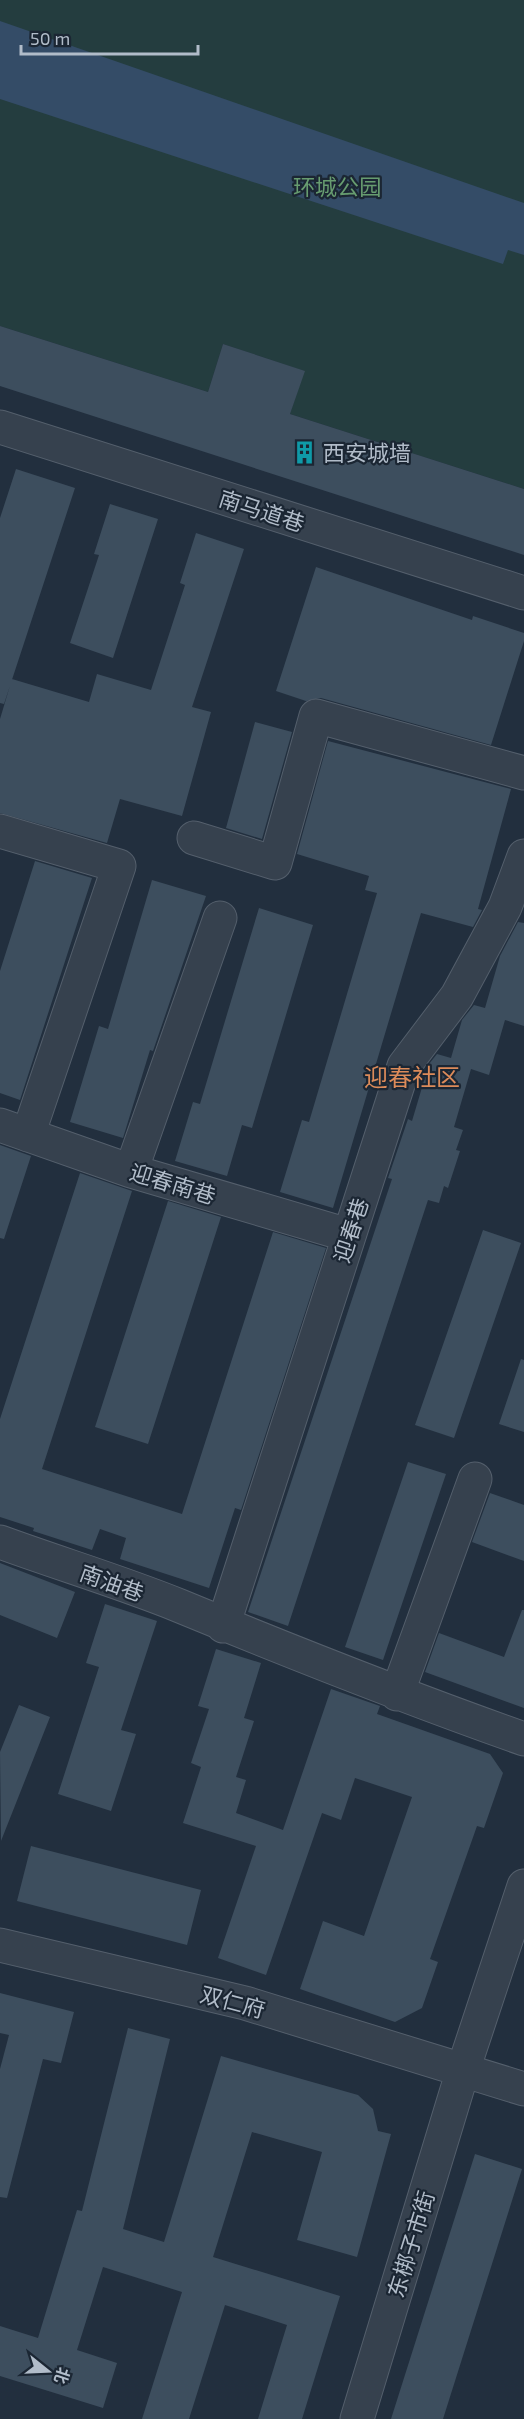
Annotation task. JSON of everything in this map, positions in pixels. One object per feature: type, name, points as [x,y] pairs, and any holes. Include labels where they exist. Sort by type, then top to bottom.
[{"type":"street","name":"南马道巷","points":[[0,427],[524,593]]},
{"type":"street","points":[[194,838],[275,863],[316,716],[524,773]]},
{"type":"street","points":[[0,831],[119,866],[14,1130]]},
{"type":"street","name":"迎春巷","points":[[223,1626],[404,1066],[457,996],[505,907],[524,856]]},
{"type":"street","points":[[131,1171],[220,918]]},
{"type":"street","name":"迎春南巷","points":[[14,1130],[131,1171],[348,1235]]},
{"type":"street","points":[[397,1694],[475,1479]]},
{"type":"street","name":"南油巷","points":[[0,1542],[180,1606],[223,1626],[397,1694],[524,1739]]},
{"type":"street","name":"东梆子市街","points":[[357,2419],[463,2070],[524,1886]]},
{"type":"street","name":"双仁府","points":[[0,1945],[245,2003],[524,2090]]},
{"type":"green space","name":"环城公园","points":[[0,0],[524,0],[524,489],[290,414],[304,371],[223,344],[208,392],[0,326]]},
{"type":"water","points":[[0,21],[524,203],[524,255],[508,250],[503,264],[0,99]]},
{"type":"building","name":"西安城墙","points":[[0,326],[208,392],[223,344],[305,371],[290,414],[524,489],[524,555],[0,386]]},
{"type":"building","points":[[16,469],[75,488],[4,704],[0,703],[0,518]]},
{"type":"building","points":[[110,504],[158,519],[113,658],[70,643],[99,555],[94,554]]},
{"type":"building","points":[[196,533],[244,549],[192,707],[211,712],[182,816],[120,799],[107,843],[0,813],[0,719],[12,679],[89,702],[97,674],[151,690],[185,585],[180,583]]},
{"type":"building","points":[[316,567],[472,620],[473,616],[524,633],[524,641],[491,745],[321,698],[306,701],[276,691]]},
{"type":"building","points":[[255,722],[292,732],[262,839],[226,828]]},
{"type":"building","points":[[328,741],[511,789],[478,909],[482,910],[473,927],[421,913],[333,1208],[280,1192],[302,1120],[309,1122],[377,893],[365,890],[369,876],[297,854]]},
{"type":"building","points":[[35,861],[92,878],[20,1100],[0,1093],[0,971]]},
{"type":"building","points":[[152,880],[206,896],[153,1051],[150,1050],[123,1138],[70,1122],[99,1026],[108,1029]]},
{"type":"building","points":[[259,908],[313,925],[252,1128],[242,1125],[227,1176],[175,1161],[193,1102],[200,1104]]},
{"type":"building","points":[[518,922],[524,923],[524,1026],[505,1020],[489,1075],[471,1069],[454,1127],[463,1130],[456,1150],[460,1151],[448,1188],[444,1186],[439,1203],[428,1200],[288,1626],[248,1612],[392,1179],[388,1178],[408,1119],[412,1121],[429,1064],[437,1054],[451,1058],[462,1020],[474,1005],[485,1008],[500,956]]},
{"type":"building","points":[[0,1145],[31,1156],[4,1239],[0,1238]]},
{"type":"building","points":[[80,1173],[132,1191],[42,1469],[182,1514],[273,1232],[326,1248],[241,1510],[235,1508],[209,1588],[120,1559],[126,1538],[100,1529],[92,1550],[33,1531],[34,1528],[0,1517],[0,1419]]},
{"type":"building","points":[[168,1201],[221,1217],[148,1444],[95,1427]]},
{"type":"building","points":[[483,1230],[521,1243],[454,1438],[415,1425]]},
{"type":"building","points":[[521,1359],[524,1360],[524,1432],[499,1424]]},
{"type":"building","points":[[408,1462],[446,1474],[383,1660],[345,1647]]},
{"type":"building","points":[[490,1493],[524,1505],[524,1561],[472,1542]]},
{"type":"building","points":[[0,1563],[75,1592],[57,1638],[0,1615]]},
{"type":"building","points":[[105,1604],[157,1621],[121,1730],[136,1734],[111,1811],[58,1794],[99,1667],[86,1663]]},
{"type":"building","points":[[522,1610],[524,1610],[524,1708],[425,1672],[439,1633],[504,1657]]},
{"type":"building","points":[[216,1649],[261,1663],[244,1718],[254,1721],[236,1777],[246,1780],[236,1813],[283,1830],[331,1689],[380,1706],[377,1714],[490,1754],[503,1773],[484,1828],[477,1826],[430,1959],[438,1962],[422,2008],[395,2022],[300,1989],[323,1921],[364,1936],[412,1797],[355,1778],[341,1820],[322,1813],[266,1975],[218,1958],[256,1846],[183,1823],[201,1767],[191,1763],[209,1709],[198,1706]]},
{"type":"building","points":[[19,1705],[50,1717],[1,1841],[0,1752]]},
{"type":"building","points":[[31,1846],[201,1890],[187,1945],[17,1901]]},
{"type":"building","points":[[0,1993],[74,2012],[61,2063],[43,2059],[7,2198],[0,2197],[0,2069],[9,2035],[0,2033]]},
{"type":"building","points":[[128,2028],[170,2039],[123,2229],[164,2242],[221,2056],[358,2095],[373,2109],[378,2131],[391,2134],[357,2257],[297,2240],[322,2152],[252,2132],[213,2257],[340,2296],[302,2419],[258,2419],[287,2325],[225,2305],[189,2419],[142,2419],[182,2292],[103,2267],[77,2350],[117,2363],[103,2408],[0,2376],[0,2326],[38,2338],[77,2210],[82,2211]]},
{"type":"building","points":[[475,2154],[522,2169],[443,2419],[391,2419]]},
{"type":"place","name":"西安城墙","points":[[305,452]]},
{"type":"district","name":"迎春社区","points":[[412,1076]]}]
